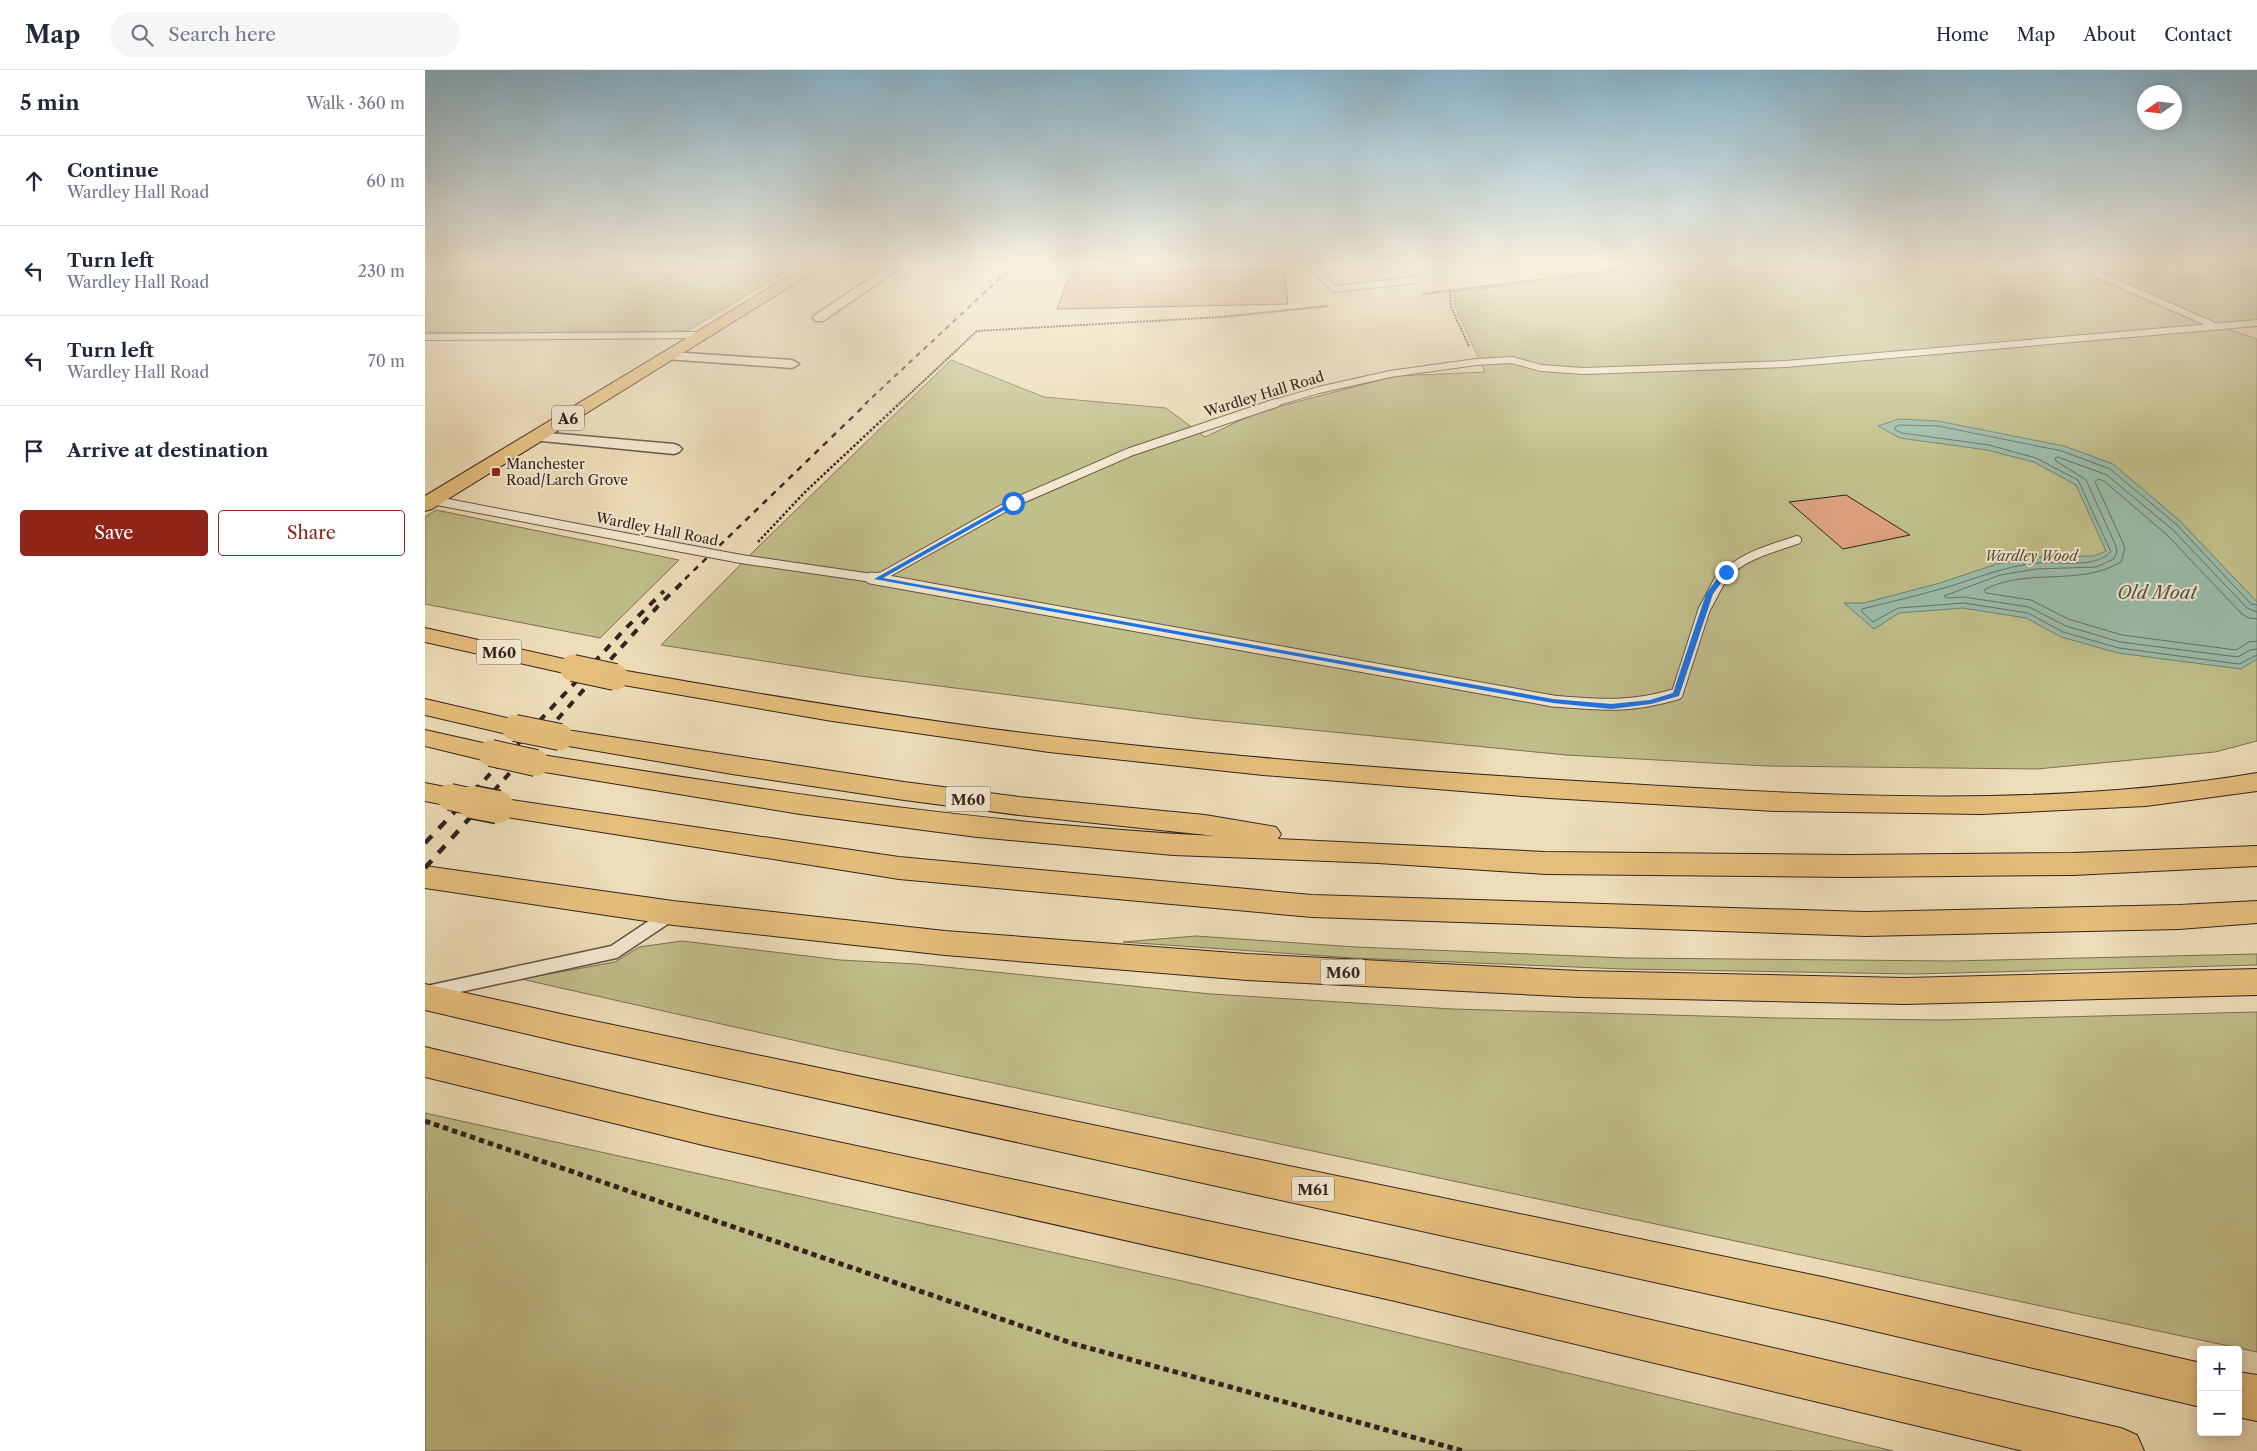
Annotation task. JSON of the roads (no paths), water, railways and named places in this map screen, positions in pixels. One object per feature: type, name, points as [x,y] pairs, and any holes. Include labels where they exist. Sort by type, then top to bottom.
[{"type":"main road","name":"A6","points":[[429,502],[710,330]]},
{"type":"main road","name":"M60","points":[[425,635],[615,677],[744,700],[1049,744],[1241,764],[1524,787],[1745,800],[1878,805],[1987,805],[2166,796],[2257,782]]},
{"type":"main road","name":"M60","points":[[425,707],[560,737],[722,765],[881,789],[1051,810],[1217,826],[1378,853]]},
{"type":"main road","name":"M60","points":[[425,738],[536,763],[800,805],[977,827],[1173,845],[1378,853],[1545,863],[1848,866],[2073,864],[2257,856]]},
{"type":"main road","points":[[437,794],[498,807],[899,868],[1312,906],[1865,924],[2179,917],[2257,912]]},
{"type":"main road","name":"M60","points":[[429,877],[673,913],[945,943],[1228,965],[1579,984],[1905,992],[2257,982]]},
{"type":"main road","name":"M61","points":[[425,997],[589,1034],[1827,1299],[2197,1385]]},
{"type":"main road","points":[[425,1062],[707,1130],[1395,1281],[2121,1451]]},
{"type":"main road","points":[[2242,1395],[2257,1398]]},
{"type":"street","points":[[671,356],[792,364]]},
{"type":"street","points":[[537,437],[674,449]]},
{"type":"lane","name":"Wardley Hall Road","points":[[877,579],[1013,503],[1130,452],[1248,410],[1319,390],[1390,374],[1476,362],[1512,360],[1541,368],[1583,371],[1786,364],[2176,330]]},
{"type":"lane","points":[[425,337],[703,335]]},
{"type":"lane","name":"Wardley Hall Road","points":[[429,502],[762,563],[877,579],[1553,701],[1611,706],[1651,702],[1677,694],[1710,594],[1726,572],[1751,555],[1797,540]]},
{"type":"lane","points":[[425,993],[614,952],[673,913]]},
{"type":"water","name":"Old Moat","points":[[1899,419],[1938,421],[2064,446],[2113,464],[2180,521],[2257,602],[2257,659],[2241,669],[2118,653],[2061,637],[2026,618],[1963,608],[1899,613],[1874,629],[1844,603],[1864,603],[1940,583],[1997,564],[2035,557],[2094,556],[2106,551],[2076,485],[2034,462],[1987,450],[1900,438],[1878,426]]},
{"type":"railway","points":[[865,404],[944,330]]},
{"type":"railway","points":[[685,579],[867,403]]},
{"type":"railway","points":[[483,803],[659,605],[687,578]]},
{"type":"railway","points":[[463,803],[625,629],[664,591]]},
{"type":"railway","points":[[425,843],[464,802]]},
{"type":"railway","points":[[425,868],[484,802]]},
{"type":"place","name":"Manchester Road/Larch Grove","points":[[496,472]]},
{"type":"park label","name":"Wardley Wood","points":[[2031,556]]}]
